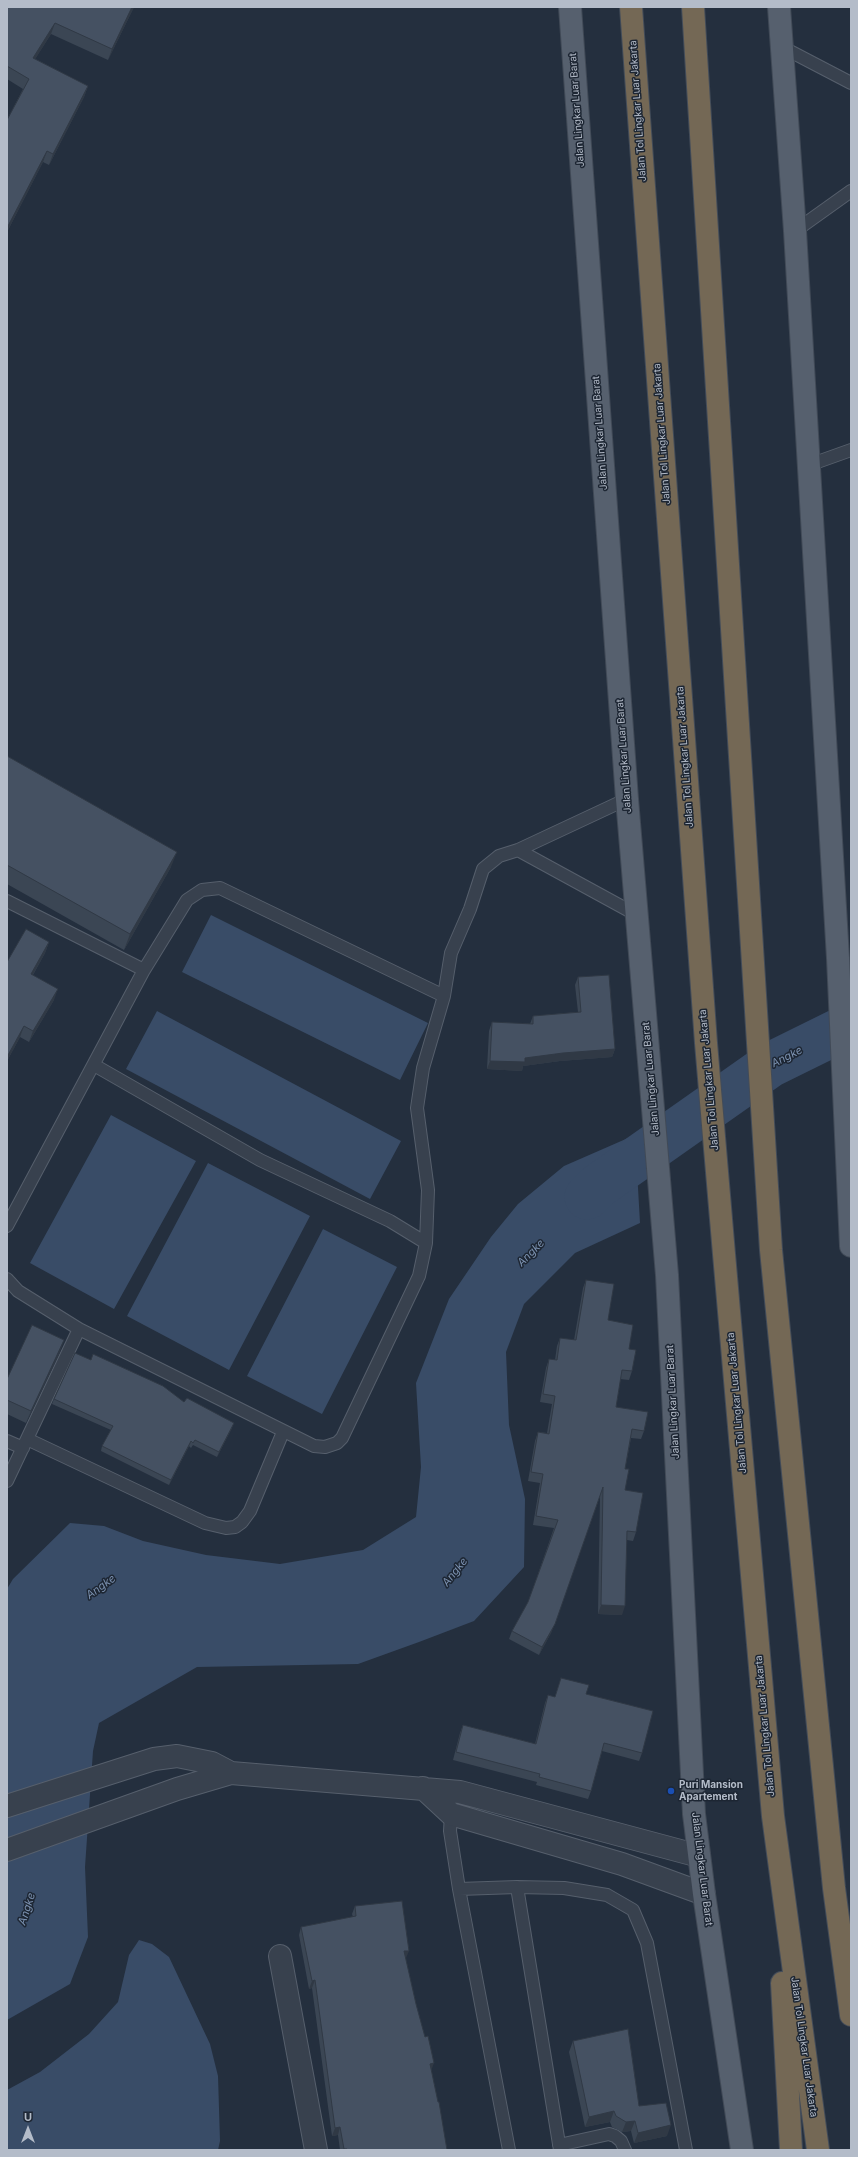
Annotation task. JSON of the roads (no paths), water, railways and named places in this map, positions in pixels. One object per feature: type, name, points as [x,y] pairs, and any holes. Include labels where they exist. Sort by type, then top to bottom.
[{"type":"highway","name":"Jalan Tol Lingkar Luar Jakarta","points":[[631,7],[706,1043],[773,1816],[818,2150]]},
{"type":"highway","points":[[693,7],[771,1250],[834,1888],[851,2015]]},
{"type":"highway","points":[[773,1816],[791,2150]]},
{"type":"main road","name":"Jalan Lingkar Luar Barat","points":[[570,7],[627,799],[666,1264],[692,1782],[704,1894],[742,2150]]},
{"type":"main road","points":[[779,7],[795,231],[838,958],[851,1246]]},
{"type":"street","points":[[7,1806],[154,1759],[177,1756],[195,1759],[212,1763],[231,1773]]},
{"type":"street","points":[[7,1850],[177,1789],[231,1773],[460,1792],[699,1856]]},
{"type":"street","points":[[423,1788],[451,1814],[622,1864],[704,1894]]},
{"type":"street","points":[[451,1814],[460,1792]]},
{"type":"street","points":[[280,1956],[316,2150]]},
{"type":"lane","points":[[782,48],[851,83]]},
{"type":"lane","points":[[795,231],[851,190]]},
{"type":"lane","points":[[809,465],[851,450]]},
{"type":"lane","points":[[7,1279],[18,1291],[79,1329],[283,1432],[314,1446],[325,1447],[337,1443],[342,1438],[419,1276],[426,1243],[428,1190],[417,1108],[423,1068],[444,996],[451,953],[470,909],[483,869],[499,856],[518,850],[627,799]]},
{"type":"lane","points":[[518,850],[637,915]]},
{"type":"lane","points":[[7,1226],[144,970],[187,900],[202,890],[220,888],[444,996]]},
{"type":"lane","points":[[7,901],[144,970]]},
{"type":"lane","points":[[94,1065],[260,1160],[390,1221],[426,1243]]},
{"type":"lane","points":[[7,1481],[79,1329]]},
{"type":"lane","points":[[7,1441],[25,1443],[205,1523],[226,1528],[235,1526],[242,1522],[250,1511],[283,1432]]},
{"type":"lane","points":[[451,1814],[450,1831],[459,1889],[509,2150]]},
{"type":"lane","points":[[459,1889],[517,1887],[564,1888],[607,1895],[633,1910],[647,1943],[686,2150]]},
{"type":"lane","points":[[517,1887],[560,2148],[609,2134],[615,2136],[621,2141],[625,2150]]},
{"type":"water","points":[[211,915],[428,1023],[400,1080],[182,972]]},
{"type":"water","points":[[157,1011],[401,1141],[370,1199],[126,1069]]},
{"type":"water","points":[[111,1115],[196,1161],[114,1309],[30,1263]]},
{"type":"water","points":[[635,1135],[640,1223],[575,1253],[524,1304],[506,1352],[509,1425],[525,1499],[524,1567],[474,1621],[419,1642],[358,1664],[197,1667],[99,1723],[93,1751],[85,1867],[88,1937],[70,1984],[7,2020],[7,1589],[13,1579],[70,1523],[104,1526],[143,1541],[206,1555],[280,1564],[363,1550],[416,1517],[421,1467],[416,1383],[449,1299],[491,1237],[518,1204],[564,1166]]},
{"type":"water","points":[[208,1163],[310,1216],[229,1370],[127,1316]]},
{"type":"water","points":[[323,1229],[397,1267],[322,1414],[247,1376]]},
{"type":"water","points":[[139,1940],[152,1944],[169,1957],[210,2044],[218,2076],[220,2141],[218,2150],[7,2150],[7,2090],[40,2072],[89,2034],[118,2002],[129,1955]]},
{"type":"waterway","name":"Angke","points":[[587,1197],[598,1186],[770,1065],[851,1025]]},
{"type":"place","name":"Puri Mansion Apartement","points":[[671,1791]]}]
